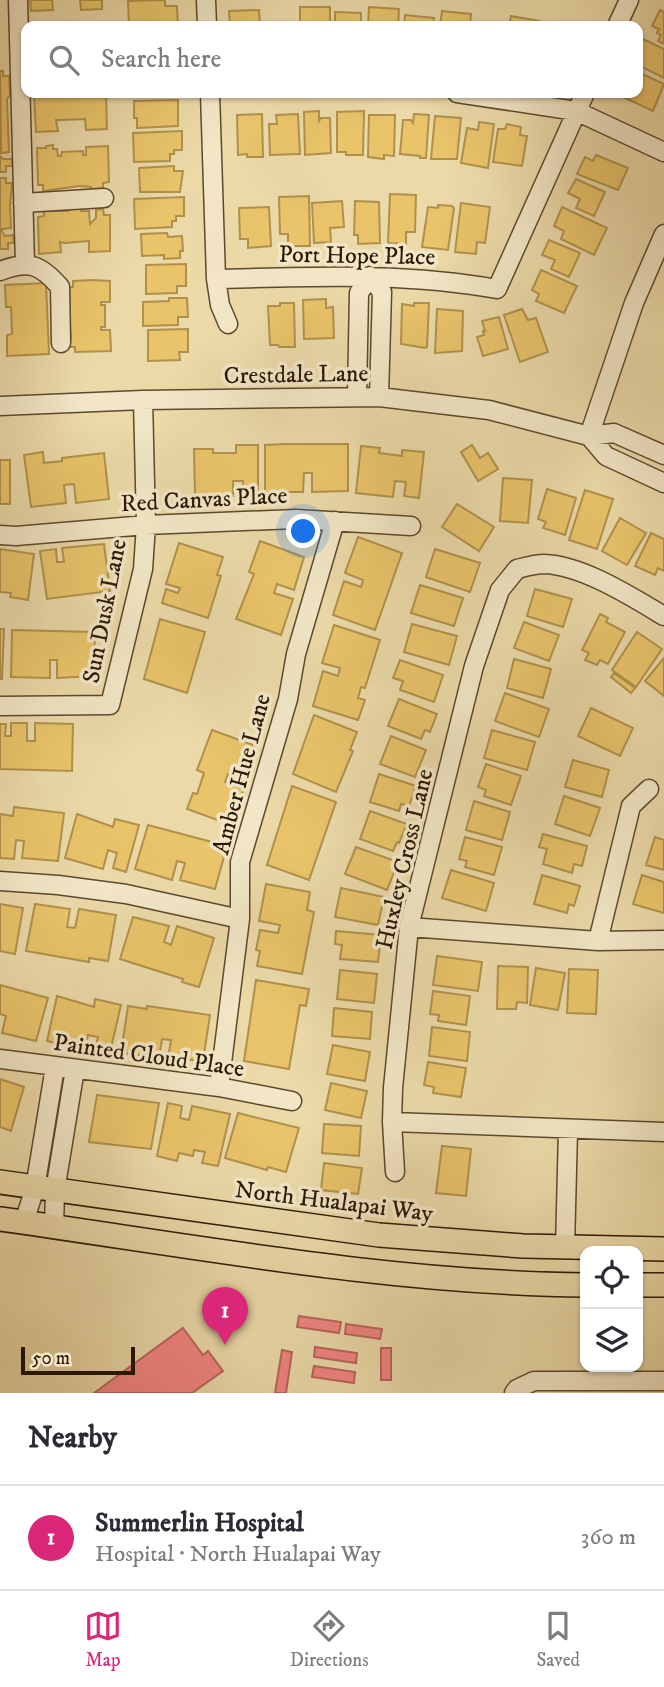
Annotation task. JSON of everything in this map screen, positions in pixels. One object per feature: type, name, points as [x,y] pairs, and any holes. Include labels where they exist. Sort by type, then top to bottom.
[{"type":"main road","name":"North Hualapai Way","points":[[0,1182],[379,1235],[479,1244],[664,1249]]},
{"type":"main road","points":[[0,1219],[419,1276],[580,1285]]},
{"type":"main road","points":[[643,1285],[664,1285]]},
{"type":"street","points":[[206,0],[207,21]]},
{"type":"street","points":[[619,21],[629,0]]},
{"type":"street","points":[[0,4],[19,2],[21,41]]},
{"type":"street","points":[[23,98],[25,265]]},
{"type":"street","points":[[210,98],[216,279],[220,305],[228,324]]},
{"type":"street","points":[[490,98],[576,111],[664,152]]},
{"type":"street","points":[[576,111],[582,98]]},
{"type":"street","name":"Port Hope Place","points":[[216,279],[370,276],[460,282],[497,289],[576,111]]},
{"type":"street","points":[[23,203],[104,198]]},
{"type":"street","points":[[589,436],[635,303],[664,234]]},
{"type":"street","points":[[0,271],[33,264],[51,276],[60,287],[61,343]]},
{"type":"street","points":[[357,396],[359,293],[370,276],[382,292],[379,397]]},
{"type":"street","name":"Crestdale Lane","points":[[0,406],[143,400],[379,397],[489,410],[589,436],[614,433],[664,455]]},
{"type":"street","name":"Sun Dusk Lane","points":[[0,706],[110,705],[143,569],[143,400]]},
{"type":"street","name":"Crestdale Lane","points":[[589,436],[606,456],[664,483]]},
{"type":"street","name":"Red Canvas Place","points":[[0,535],[296,519],[411,526]]},
{"type":"street","name":"Amber Hue Lane","points":[[219,1087],[240,919],[240,862],[288,699],[296,654],[335,521]]},
{"type":"street","name":"Huxley Cross Lane","points":[[396,1172],[392,1122],[393,1088],[409,927],[474,666],[500,590],[517,569],[544,564],[579,572],[638,600],[664,616]]},
{"type":"street","points":[[598,941],[631,806],[649,789]]},
{"type":"street","points":[[0,881],[126,894],[240,919]]},
{"type":"street","points":[[409,927],[598,941],[664,940]]},
{"type":"street","name":"Painted Cloud Place","points":[[0,1059],[219,1087],[292,1101]]},
{"type":"street","points":[[54,1227],[45,1190],[55,1067]]},
{"type":"street","points":[[24,1222],[45,1190],[75,1069]]},
{"type":"street","points":[[392,1122],[664,1132]]},
{"type":"street","points":[[565,1248],[568,1130]]},
{"type":"street","points":[[515,1391],[534,1381],[664,1381]]},
{"type":"building: Homes","points":[[30,0],[52,0],[53,10],[31,11]]},
{"type":"building: Homes","points":[[80,0],[102,0],[102,9],[81,10]]},
{"type":"building: Homes","points":[[165,0],[165,6],[177,6],[178,21],[129,21],[128,1]]},
{"type":"building: Homes","points":[[300,7],[330,7],[330,21],[300,21]]},
{"type":"building: Homes","points":[[369,7],[399,9],[398,21],[368,21]]},
{"type":"building: Homes","points":[[259,10],[260,21],[230,21],[229,11]]},
{"type":"building: Homes","points":[[660,10],[664,12],[664,44],[658,41],[661,35],[657,33],[659,29],[652,26]]},
{"type":"building: Homes","points":[[442,11],[471,14],[470,21],[441,21]]},
{"type":"building: Homes","points":[[335,12],[361,13],[361,21],[335,21]]},
{"type":"building: Homes","points":[[405,15],[434,18],[434,21],[404,21]]},
{"type":"building: Homes","points":[[511,16],[540,21],[510,21]]},
{"type":"building: Homes","points":[[643,39],[664,49],[664,78],[643,68]]},
{"type":"building: Homes","points":[[0,71],[3,71],[3,76],[9,76],[10,95],[7,99],[9,152],[1,153]]},
{"type":"building: Homes","points":[[643,74],[664,84],[653,111],[625,98],[643,98]]},
{"type":"building: Homes","points":[[34,98],[106,98],[107,129],[86,130],[85,119],[56,120],[58,131],[36,132]]},
{"type":"building: Homes","points":[[178,100],[178,126],[137,128],[134,101]]},
{"type":"building: Homes","points":[[319,111],[319,121],[321,118],[330,118],[331,153],[305,155],[304,112]]},
{"type":"building: Homes","points":[[364,111],[363,155],[337,152],[337,112]]},
{"type":"building: Homes","points":[[262,114],[263,157],[238,155],[237,115]]},
{"type":"building: Homes","points":[[298,114],[300,154],[270,155],[269,124],[277,124],[276,115]]},
{"type":"building: Homes","points":[[414,114],[429,115],[426,158],[400,154],[403,120],[411,120],[413,123]]},
{"type":"building: Homes","points":[[369,115],[395,115],[394,156],[384,155],[384,159],[368,157]]},
{"type":"building: Homes","points":[[435,116],[461,118],[457,159],[431,159]]},
{"type":"building: Homes","points":[[479,122],[494,124],[488,168],[461,163],[467,128],[478,130]]},
{"type":"building: Homes","points":[[507,124],[521,127],[520,135],[527,136],[522,166],[493,162],[498,129],[505,129]]},
{"type":"building: Homes","points":[[182,131],[182,150],[174,150],[174,154],[170,154],[170,161],[134,162],[133,133]]},
{"type":"building: Homes","points":[[53,145],[58,156],[61,156],[62,152],[83,151],[83,155],[86,155],[86,147],[108,146],[109,182],[103,183],[103,188],[79,186],[43,191],[43,185],[38,185],[37,148]]},
{"type":"building: Homes","points":[[596,155],[628,168],[618,190],[577,174],[585,157],[593,161]]},
{"type":"building: Homes","points":[[0,156],[3,159],[12,159],[12,166],[6,166],[6,172],[0,172]]},
{"type":"building: Homes","points":[[174,166],[174,171],[183,171],[180,192],[140,192],[139,168]]},
{"type":"building: Homes","points":[[0,178],[6,178],[6,183],[12,183],[11,228],[2,229],[5,236],[13,235],[14,243],[8,243],[8,249],[0,249]]},
{"type":"building: Homes","points":[[576,179],[605,192],[594,216],[576,208],[580,199],[568,193]]},
{"type":"building: Homes","points":[[390,194],[416,195],[415,232],[406,232],[406,244],[388,243]]},
{"type":"building: Homes","points":[[309,196],[310,246],[288,246],[288,234],[280,234],[279,197]]},
{"type":"building: Homes","points":[[184,197],[184,216],[176,216],[172,227],[135,229],[134,199]]},
{"type":"building: Homes","points":[[342,201],[344,227],[330,228],[331,242],[314,243],[312,203]]},
{"type":"building: Homes","points":[[355,201],[379,202],[380,243],[358,244],[358,235],[354,235]]},
{"type":"building: Homes","points":[[461,203],[490,207],[485,243],[477,242],[476,254],[455,252]]},
{"type":"building: Homes","points":[[438,205],[454,208],[448,250],[422,247],[428,207],[438,208]]},
{"type":"building: Homes","points":[[81,206],[81,211],[89,211],[90,224],[96,218],[96,210],[103,209],[104,215],[110,215],[110,251],[89,252],[89,241],[60,242],[61,252],[39,254],[38,217],[44,216],[44,211],[68,211],[68,207]]},
{"type":"building: Homes","points":[[269,207],[271,246],[248,248],[248,239],[240,239],[239,208]]},
{"type":"building: Homes","points":[[562,207],[607,228],[594,255],[561,239],[564,231],[554,226]]},
{"type":"building: Homes","points":[[167,233],[168,237],[182,236],[183,251],[180,251],[180,258],[164,259],[164,255],[142,256],[141,234]]},
{"type":"building: Homes","points":[[549,240],[580,253],[569,277],[551,269],[555,260],[542,255]]},
{"type":"building: Homes","points":[[186,264],[186,286],[177,286],[177,293],[146,294],[146,265]]},
{"type":"building: Homes","points":[[541,270],[577,286],[564,313],[536,301],[539,294],[532,290]]},
{"type":"building: Homes","points":[[73,281],[110,281],[110,302],[101,302],[101,305],[105,305],[105,327],[101,327],[101,330],[110,330],[111,351],[75,352],[75,347],[69,347],[71,338],[66,290],[67,287],[73,287]]},
{"type":"building: Homes","points":[[46,283],[49,354],[7,356],[7,335],[12,334],[11,307],[6,307],[5,285]]},
{"type":"building: Homes","points":[[169,298],[187,298],[188,317],[178,317],[178,325],[143,326],[143,302],[169,301]]},
{"type":"building: Homes","points":[[326,299],[326,308],[333,307],[334,338],[304,339],[303,300]]},
{"type":"building: Homes","points":[[280,303],[294,303],[295,347],[270,345],[268,306],[280,306]]},
{"type":"building: Homes","points":[[414,303],[429,303],[425,348],[401,344],[402,304],[414,306]]},
{"type":"building: Homes","points":[[437,309],[463,311],[462,351],[435,353]]},
{"type":"building: Homes","points":[[522,309],[528,320],[536,318],[548,352],[520,362],[504,315]]},
{"type":"building: Homes","points":[[499,317],[508,349],[483,356],[477,337],[484,335],[482,321]]},
{"type":"building: Homes","points":[[188,329],[188,352],[179,352],[180,360],[148,361],[148,330]]},
{"type":"building: Homes","points":[[348,444],[348,491],[312,492],[312,473],[304,473],[303,492],[265,492],[265,445]]},
{"type":"building: Homes","points":[[236,445],[258,445],[258,495],[243,495],[243,481],[233,481],[233,496],[195,497],[194,449],[213,449],[213,453],[236,453]]},
{"type":"building: Homes","points":[[472,445],[480,458],[488,453],[498,469],[478,481],[461,452]]},
{"type":"building: Homes","points":[[361,446],[380,448],[379,453],[402,456],[402,450],[424,452],[419,498],[404,496],[406,482],[395,481],[393,497],[356,493]]},
{"type":"building: Homes","points":[[43,452],[44,463],[104,453],[109,499],[76,503],[74,484],[64,485],[66,503],[31,507],[24,455]]},
{"type":"building: Homes","points":[[0,460],[10,460],[10,504],[0,504]]},
{"type":"building: Homes","points":[[503,478],[532,480],[528,523],[500,521]]},
{"type":"building: Homes","points":[[547,489],[576,498],[565,535],[543,528],[546,522],[538,519]]},
{"type":"building: Homes","points":[[585,490],[613,499],[597,549],[569,540]]},
{"type":"building: Homes","points":[[457,504],[494,527],[479,551],[442,527]]},
{"type":"building: Homes","points":[[620,518],[646,533],[627,565],[602,551]]},
{"type":"building: Homes","points":[[651,533],[664,539],[664,571],[658,568],[655,575],[635,566]]},
{"type":"building: Homes","points":[[358,537],[402,553],[375,630],[333,615],[344,581],[361,587],[363,580],[345,573]]},
{"type":"building: Homes","points":[[260,541],[304,557],[294,590],[277,584],[274,593],[293,599],[281,635],[236,619],[254,574],[249,572]]},
{"type":"building: Homes","points":[[179,543],[223,557],[217,575],[221,576],[208,618],[162,603],[166,589],[178,593],[180,588],[166,584]]},
{"type":"building: Homes","points":[[104,544],[110,591],[47,599],[40,551],[56,549],[57,562],[64,562],[62,548]]},
{"type":"building: Homes","points":[[0,549],[34,554],[28,600],[0,592]]},
{"type":"building: Homes","points":[[435,549],[480,563],[470,592],[426,577]]},
{"type":"building: Homes","points":[[420,585],[463,598],[454,626],[411,613]]},
{"type":"building: Homes","points":[[535,589],[572,599],[563,627],[527,616]]},
{"type":"building: Homes","points":[[600,614],[608,618],[606,622],[625,632],[608,664],[600,660],[597,665],[585,660],[589,653],[582,650]]},
{"type":"building: Homes","points":[[160,619],[205,632],[187,693],[144,679]]},
{"type":"building: Homes","points":[[524,622],[559,635],[549,661],[514,648]]},
{"type":"building: Homes","points":[[412,624],[457,636],[449,665],[404,652]]},
{"type":"building: Homes","points":[[334,625],[380,640],[365,688],[361,687],[358,698],[365,700],[358,720],[313,706],[323,671],[338,676],[340,668],[322,663]]},
{"type":"building: Homes","points":[[0,629],[4,629],[2,679],[0,679]]},
{"type":"building: Homes","points":[[12,630],[95,632],[94,676],[57,678],[57,660],[50,660],[50,678],[11,677]]},
{"type":"building: Homes","points":[[637,632],[662,649],[636,687],[612,670]]},
{"type":"building: Homes","points":[[664,658],[664,696],[645,681]]},
{"type":"building: Homes","points":[[514,659],[551,669],[543,698],[507,688]]},
{"type":"building: Homes","points":[[400,660],[443,675],[434,702],[400,690],[403,681],[393,678]]},
{"type":"building: Homes","points":[[614,673],[635,688],[631,693],[611,677]]},
{"type":"building: Homes","points":[[505,693],[549,709],[539,737],[495,721]]},
{"type":"building: Homes","points":[[399,699],[437,714],[430,732],[425,730],[421,739],[388,726]]},
{"type":"building: Homes","points":[[591,708],[633,728],[620,756],[578,736]]},
{"type":"building: Homes","points":[[314,715],[357,732],[350,750],[353,751],[336,792],[293,774]]},
{"type":"building: Homes","points":[[11,723],[27,723],[27,741],[35,741],[35,723],[73,724],[72,771],[0,769],[0,724],[6,724],[5,736],[11,736]]},
{"type":"building: Homes","points":[[212,730],[256,746],[245,781],[228,774],[225,782],[244,789],[231,825],[187,809],[193,793],[197,794],[204,773],[197,770]]},
{"type":"building: Homes","points":[[492,730],[535,742],[527,770],[484,758]]},
{"type":"building: Homes","points":[[391,736],[426,750],[415,777],[380,764]]},
{"type":"building: Homes","points":[[573,760],[609,770],[602,797],[565,787]]},
{"type":"building: Homes","points":[[486,764],[521,776],[511,805],[484,796],[486,790],[478,787]]},
{"type":"building: Homes","points":[[379,774],[416,786],[409,806],[401,804],[399,811],[370,802]]},
{"type":"building: Homes","points":[[292,786],[336,802],[309,880],[267,865]]},
{"type":"building: Homes","points":[[564,796],[600,808],[590,836],[555,824]]},
{"type":"building: Homes","points":[[474,801],[510,812],[502,840],[466,830]]},
{"type":"building: Homes","points":[[14,807],[64,813],[58,861],[22,858],[24,841],[16,840],[14,859],[0,858],[0,814],[13,816]]},
{"type":"building: Homes","points":[[370,811],[407,824],[393,851],[360,839]]},
{"type":"building: Homes","points":[[77,814],[113,827],[115,819],[139,825],[126,872],[113,868],[117,853],[108,850],[103,869],[65,858]]},
{"type":"building: Homes","points":[[148,825],[227,846],[215,889],[180,880],[185,863],[177,861],[172,880],[135,869]]},
{"type":"building: Homes","points":[[543,834],[587,846],[582,866],[574,864],[572,873],[543,864],[547,849],[539,847]]},
{"type":"building: Homes","points":[[465,837],[502,847],[494,875],[465,867],[467,861],[459,859]]},
{"type":"building: Homes","points":[[655,837],[664,840],[664,870],[646,865]]},
{"type":"building: Homes","points":[[356,847],[398,862],[387,890],[345,874]]},
{"type":"building: Homes","points":[[451,870],[494,883],[486,911],[442,898]]},
{"type":"building: Homes","points":[[542,875],[580,886],[574,906],[569,904],[567,913],[534,904]]},
{"type":"building: Homes","points":[[642,875],[664,882],[664,913],[633,904]]},
{"type":"building: Homes","points":[[266,884],[310,892],[307,910],[314,912],[302,974],[257,966],[260,951],[256,950],[260,930],[278,933],[280,925],[259,921]]},
{"type":"building: Homes","points":[[341,888],[384,897],[378,925],[335,917]]},
{"type":"building: Homes","points":[[0,904],[23,908],[15,954],[0,951]]},
{"type":"building: Homes","points":[[35,904],[70,909],[67,927],[75,928],[79,909],[116,915],[108,961],[89,958],[89,962],[26,951]]},
{"type":"building: Homes","points":[[133,917],[169,926],[164,942],[171,945],[177,926],[214,938],[199,987],[182,982],[183,979],[120,959]]},
{"type":"building: Homes","points":[[336,931],[381,935],[378,962],[340,959],[342,945],[335,944]]},
{"type":"building: Homes","points":[[437,956],[482,962],[478,991],[433,985]]},
{"type":"building: Homes","points":[[498,966],[528,967],[527,1003],[517,1002],[516,1009],[497,1009]]},
{"type":"building: Homes","points":[[536,968],[565,973],[558,1010],[530,1005]]},
{"type":"building: Homes","points":[[569,969],[598,970],[596,1014],[567,1013]]},
{"type":"building: Homes","points":[[340,970],[377,974],[374,1003],[337,999]]},
{"type":"building: Homes","points":[[256,980],[309,989],[306,1006],[300,1005],[289,1069],[244,1061]]},
{"type":"building: Homes","points":[[0,985],[48,998],[36,1041],[2,1033],[6,1016],[0,1014]]},
{"type":"building: Homes","points":[[433,991],[470,996],[466,1025],[438,1021],[439,1015],[430,1014]]},
{"type":"building: Homes","points":[[57,996],[94,1007],[95,999],[121,1005],[110,1052],[95,1049],[98,1037],[88,1035],[85,1050],[47,1041]]},
{"type":"building: Homes","points":[[128,1006],[210,1015],[203,1061],[168,1058],[171,1040],[162,1039],[159,1058],[121,1053]]},
{"type":"building: Homes","points":[[334,1008],[372,1012],[370,1039],[332,1036]]},
{"type":"building: Homes","points":[[432,1027],[470,1032],[467,1061],[429,1056]]},
{"type":"building: Homes","points":[[333,1045],[370,1052],[365,1081],[327,1074]]},
{"type":"building: Homes","points":[[428,1062],[466,1068],[461,1097],[433,1093],[434,1087],[424,1085]]},
{"type":"building: Homes","points":[[0,1079],[24,1087],[11,1131],[0,1127]]},
{"type":"building: Homes","points":[[331,1083],[367,1091],[361,1118],[325,1110]]},
{"type":"building: Homes","points":[[97,1095],[159,1103],[151,1149],[89,1142]]},
{"type":"building: Homes","points":[[168,1103],[182,1106],[180,1118],[189,1120],[192,1106],[230,1114],[218,1166],[202,1163],[205,1152],[194,1150],[193,1156],[179,1153],[177,1161],[157,1156]]},
{"type":"building: Homes","points":[[238,1113],[299,1128],[286,1172],[268,1167],[267,1170],[225,1158]]},
{"type":"building: Homes","points":[[324,1124],[361,1126],[359,1156],[322,1153]]},
{"type":"building: Homes","points":[[442,1146],[471,1149],[466,1196],[436,1193]]},
{"type":"building: Homes","points":[[324,1163],[362,1168],[358,1194],[321,1190]]},
{"type":"building: Health","points":[[299,1316],[341,1322],[339,1333],[297,1327]]},
{"type":"building: Health","points":[[346,1324],[382,1329],[380,1339],[345,1334]]},
{"type":"building: Health","points":[[183,1328],[203,1355],[208,1351],[223,1371],[192,1393],[94,1393]]},
{"type":"building: Health","points":[[315,1347],[357,1353],[356,1363],[314,1357]]},
{"type":"building: Health","points":[[381,1348],[391,1348],[391,1380],[381,1380]]},
{"type":"building: Health","points":[[282,1350],[292,1352],[286,1393],[275,1393]]},
{"type":"building: Health","points":[[314,1366],[355,1372],[354,1383],[312,1377]]},
{"type":"place","name":"Summerlin Hospital","points":[[225,1345]]}]
